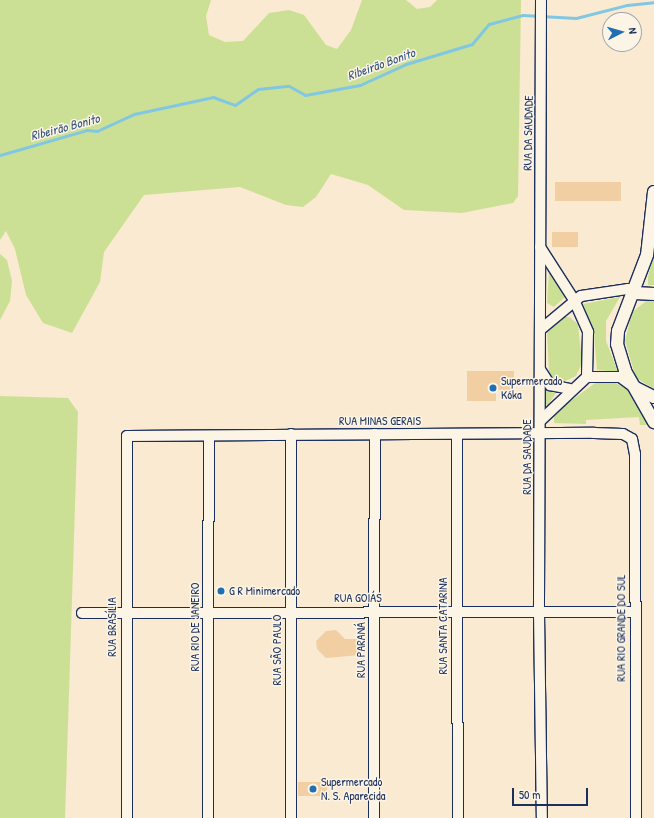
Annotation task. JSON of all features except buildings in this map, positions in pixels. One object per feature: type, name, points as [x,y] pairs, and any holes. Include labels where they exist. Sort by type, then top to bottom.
[{"type":"main road","points":[[654,192],[647,255],[635,293],[620,327],[617,344],[631,385],[654,422]]},
{"type":"main road","points":[[635,293],[654,294]]},
{"type":"main road","points":[[631,385],[654,397]]},
{"type":"street","name":"RUA DA SAUDADE","points":[[541,0],[541,371],[539,613],[542,818]]},
{"type":"street","points":[[540,247],[574,300],[588,332],[587,376]]},
{"type":"street","points":[[540,330],[574,300],[628,290],[635,293]]},
{"type":"street","points":[[541,371],[550,385],[570,389]]},
{"type":"street","points":[[540,420],[570,389],[587,376],[620,377],[631,385]]},
{"type":"street","name":"RUA MINAS GERAIS","points":[[127,436],[540,433],[623,434],[632,439]]},
{"type":"street","name":"RUA SÃO PAULO","points":[[291,434],[289,611],[291,818]]},
{"type":"street","name":"RUA PARANÁ","points":[[374,818],[375,434]]},
{"type":"street","name":"RUA SANTA CATARINA","points":[[457,434],[456,611],[458,818]]},
{"type":"street","name":"RUA BRASÍLIA","points":[[127,436],[125,612],[127,818]]},
{"type":"street","name":"RUA RIO DE JANEIRO","points":[[208,818],[210,436]]},
{"type":"street","name":"RUA RIO GRANDE DO SUL","points":[[632,439],[635,454],[633,612],[636,818]]},
{"type":"street","name":"RUA GOIÁS","points":[[82,613],[208,610],[374,612],[456,611],[539,613],[633,612]]},
{"type":"green space","points":[[0,0],[211,0],[206,16],[209,35],[225,42],[243,41],[269,13],[289,10],[304,15],[326,45],[337,49],[351,30],[362,0],[406,0],[417,9],[430,7],[437,0],[521,0],[518,196],[513,203],[462,213],[404,210],[368,185],[331,174],[316,197],[303,207],[286,205],[240,187],[144,195],[104,252],[100,282],[72,333],[43,323],[26,295],[15,249],[6,231],[0,240]]},
{"type":"green space","points":[[654,248],[654,285],[648,285],[648,278]]},
{"type":"green space","points":[[0,254],[7,260],[12,281],[10,301],[0,320]]},
{"type":"green space","points":[[549,272],[566,296],[554,307],[547,303]]},
{"type":"green space","points":[[620,297],[606,321],[606,341],[618,372],[597,370],[594,334],[583,304]]},
{"type":"green space","points":[[649,299],[654,299],[654,389],[636,378],[625,341],[632,312]]},
{"type":"green space","points":[[562,317],[569,317],[578,324],[582,363],[576,376],[563,382],[553,379],[549,372],[547,333]]},
{"type":"green space","points":[[598,381],[612,381],[628,390],[651,425],[640,425],[639,417],[586,420],[586,424],[554,423],[554,413]]},
{"type":"green space","points":[[545,390],[556,393],[548,405],[545,405]]},
{"type":"green space","points":[[0,396],[68,398],[78,412],[65,818],[0,818]]},
{"type":"waterway","name":"Ribeirão Bonito","points":[[0,155],[87,130],[97,131],[134,114],[213,97],[235,105],[258,89],[289,86],[305,95],[360,85],[406,64],[472,44],[489,24],[523,15],[576,18],[627,5],[654,2]]},
{"type":"place","name":"Supermercado Kóka","points":[[493,388]]},
{"type":"place","name":"G R Minimercado","points":[[221,591]]},
{"type":"place","name":"Supermercado N. S. Aparecida","points":[[313,789]]}]
